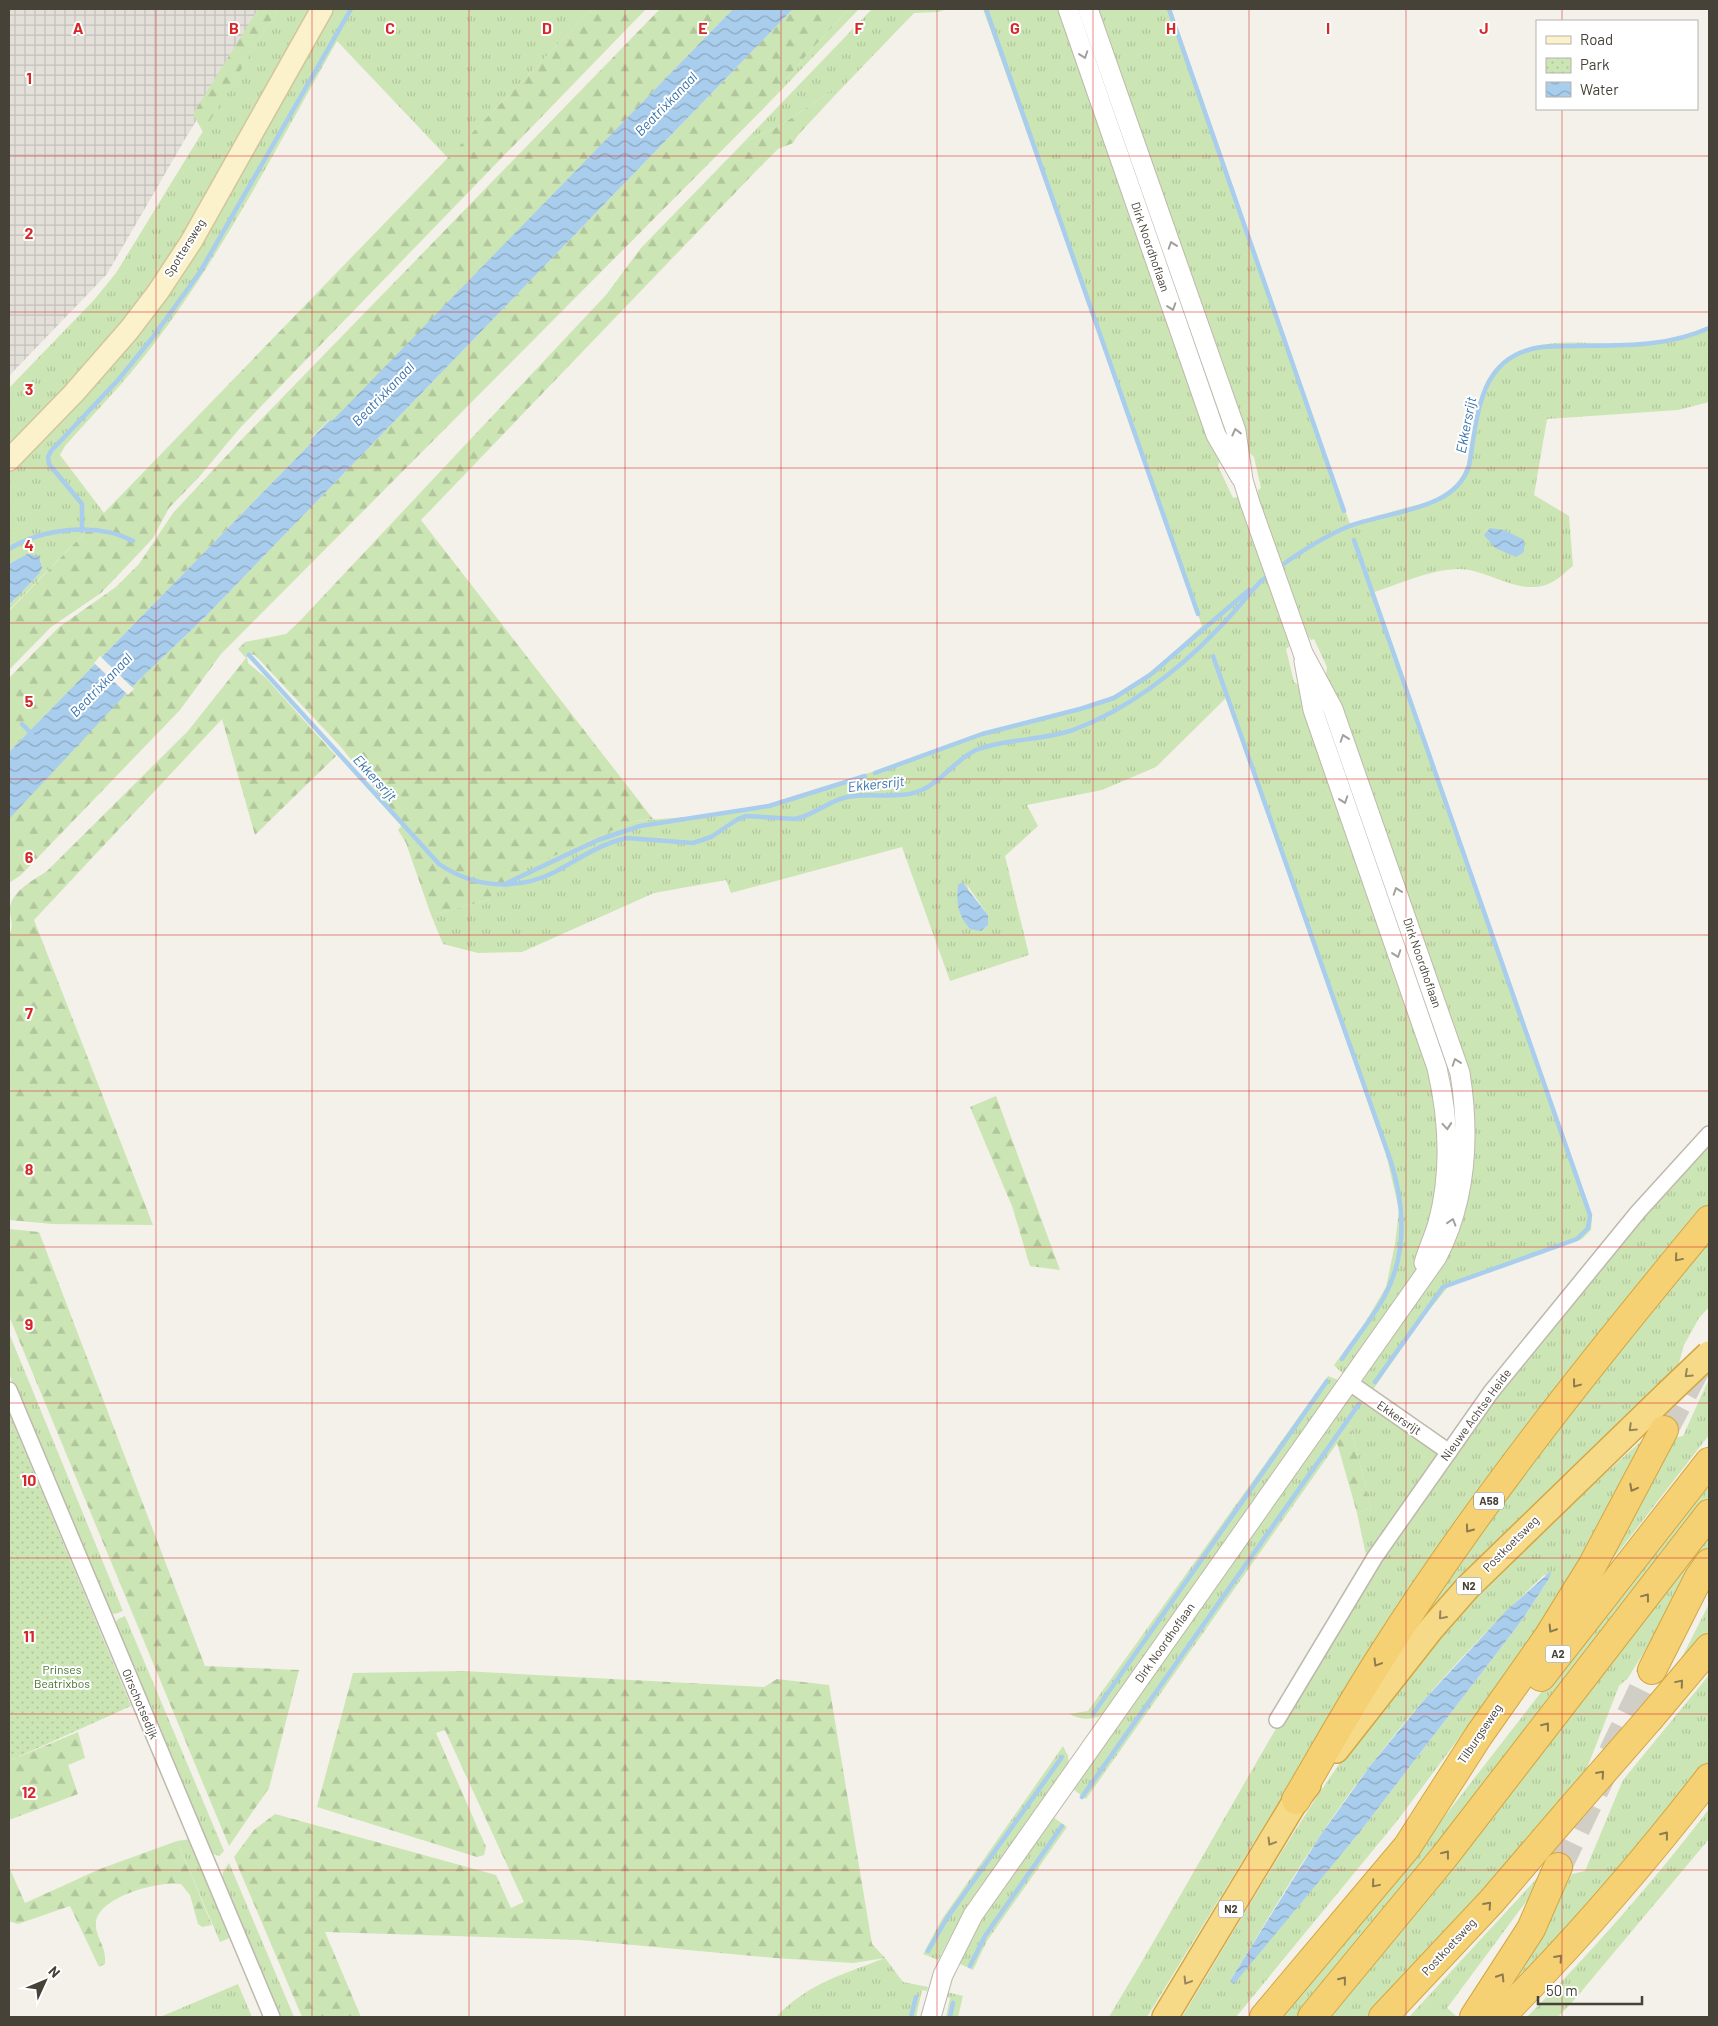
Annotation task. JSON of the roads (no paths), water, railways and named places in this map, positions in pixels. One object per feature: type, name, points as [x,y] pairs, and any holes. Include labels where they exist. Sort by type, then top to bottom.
[{"type":"highway","name":"A58","points":[[1296,1800],[1383,1654],[1444,1562],[1608,1341],[1709,1220]]},
{"type":"highway","name":"Postkoetsweg","points":[[1296,1800],[1431,1629],[1468,1586],[1709,1354]]},
{"type":"highway","name":"Tilburgseweg","points":[[1264,2017],[1406,1847],[1479,1735],[1548,1637],[1592,1566],[1664,1430]]},
{"type":"highway","name":"A2","points":[[1406,1847],[1490,1744],[1709,1462]]},
{"type":"highway","points":[[1312,2017],[1444,1857],[1709,1514]]},
{"type":"highway","points":[[1652,1670],[1698,1579],[1709,1563]]},
{"type":"highway","name":"Postkoetsweg","points":[[1384,2017],[1491,1902],[1709,1648]]},
{"type":"highway","points":[[1500,2017],[1568,1947],[1663,1838],[1709,1778]]},
{"type":"highway","name":"N2","points":[[1165,2017],[1296,1800]]},
{"type":"highway","points":[[1474,2017],[1531,1929],[1558,1867]]},
{"type":"main road","name":"Spottersweg","points":[[9,460],[74,393],[129,330],[158,292],[191,242],[322,9]]},
{"type":"street","name":"Dirk Noordhoflaan","points":[[1068,9],[1216,435],[1243,480]]},
{"type":"street","name":"Dirk Noordhoflaan","points":[[931,2017],[943,1975],[974,1915],[1350,1383],[1420,1279],[1443,1197],[1448,1164],[1448,1132],[1437,1068],[1313,710],[1303,653],[1243,480],[1236,430],[1088,9]]},
{"type":"street","name":"Nieuwe Achtse Heide","points":[[1276,1720],[1375,1557],[1491,1392],[1542,1327],[1638,1212],[1709,1134]]},
{"type":"street","name":"Ekkersrijt","points":[[1350,1383],[1449,1452]]},
{"type":"street","name":"Oirschotsedijk","points":[[9,1390],[272,2017]]},
{"type":"water","name":"Beatrixkanaal","points":[[733,9],[793,9],[206,616],[138,681],[9,819],[9,752],[312,442],[310,440],[330,420],[332,421]]},
{"type":"water","points":[[1490,528],[1504,530],[1524,540],[1524,552],[1516,557],[1495,548],[1484,535]]},
{"type":"water","points":[[27,554],[39,556],[42,568],[39,574],[9,605],[9,564]]},
{"type":"water","points":[[962,882],[988,915],[988,925],[981,931],[970,929],[960,914],[957,892],[958,885]]},
{"type":"water","points":[[1551,1571],[1550,1577],[1522,1620],[1359,1833],[1234,1984],[1230,1981],[1320,1836],[1370,1766],[1424,1700],[1506,1611]]},
{"type":"waterway","points":[[82,531],[82,504],[49,464],[48,457],[51,451],[119,379],[153,337],[200,272],[351,9]]},
{"type":"waterway","points":[[986,9],[1198,614]]},
{"type":"waterway","points":[[1169,9],[1344,511]]},
{"type":"waterway","name":"Ekkersrijt","points":[[1278,568],[1294,556],[1347,527],[1417,508],[1449,493],[1461,481],[1469,466],[1475,427],[1485,390],[1493,375],[1505,362],[1521,352],[1542,347],[1648,344],[1689,336],[1709,328]]},
{"type":"waterway","name":"Ekkersrijt","points":[[9,549],[38,536],[70,530],[103,531],[133,541]]},
{"type":"waterway","points":[[1354,540],[1590,1215],[1588,1228],[1577,1239],[1443,1287],[1375,1382]]},
{"type":"waterway","name":"Ekkersrijt","points":[[249,655],[439,864],[452,872],[481,882],[511,884],[541,878],[598,848],[627,838],[693,843],[711,837],[738,819],[746,816],[795,819],[843,798],[862,795],[893,796],[912,793],[930,786],[962,759],[976,750],[1000,743],[1061,734],[1093,722],[1151,688],[1186,660],[1229,617],[1261,581],[1270,575]]},
{"type":"waterway","name":"Ekkersrijt","points":[[875,773],[982,734],[1080,709],[1114,698],[1150,675],[1249,590]]},
{"type":"waterway","points":[[1213,656],[1396,1179],[1401,1214],[1401,1231],[1400,1249],[1391,1283],[1378,1307],[1342,1359]]},
{"type":"waterway","points":[[22,724],[32,734]]},
{"type":"waterway","name":"Ekkersrijt","points":[[505,884],[598,840],[640,826],[769,806],[865,776]]},
{"type":"waterway","points":[[1093,1714],[1327,1381]]},
{"type":"waterway","points":[[1082,1797],[1359,1404]]},
{"type":"waterway","points":[[928,1951],[947,1918],[1062,1757]]},
{"type":"waterway","points":[[970,1966],[985,1936],[1062,1826]]},
{"type":"waterway","points":[[911,2017],[916,1997]]},
{"type":"waterway","points":[[950,2017],[953,2003]]},
{"type":"tunnel","points":[[1664,1430],[1697,1367]]},
{"type":"tunnel","points":[[1558,1867],[1652,1670]]},
{"type":"park label","name":"Prinses Beatrixbos","points":[[62,1677]]}]
